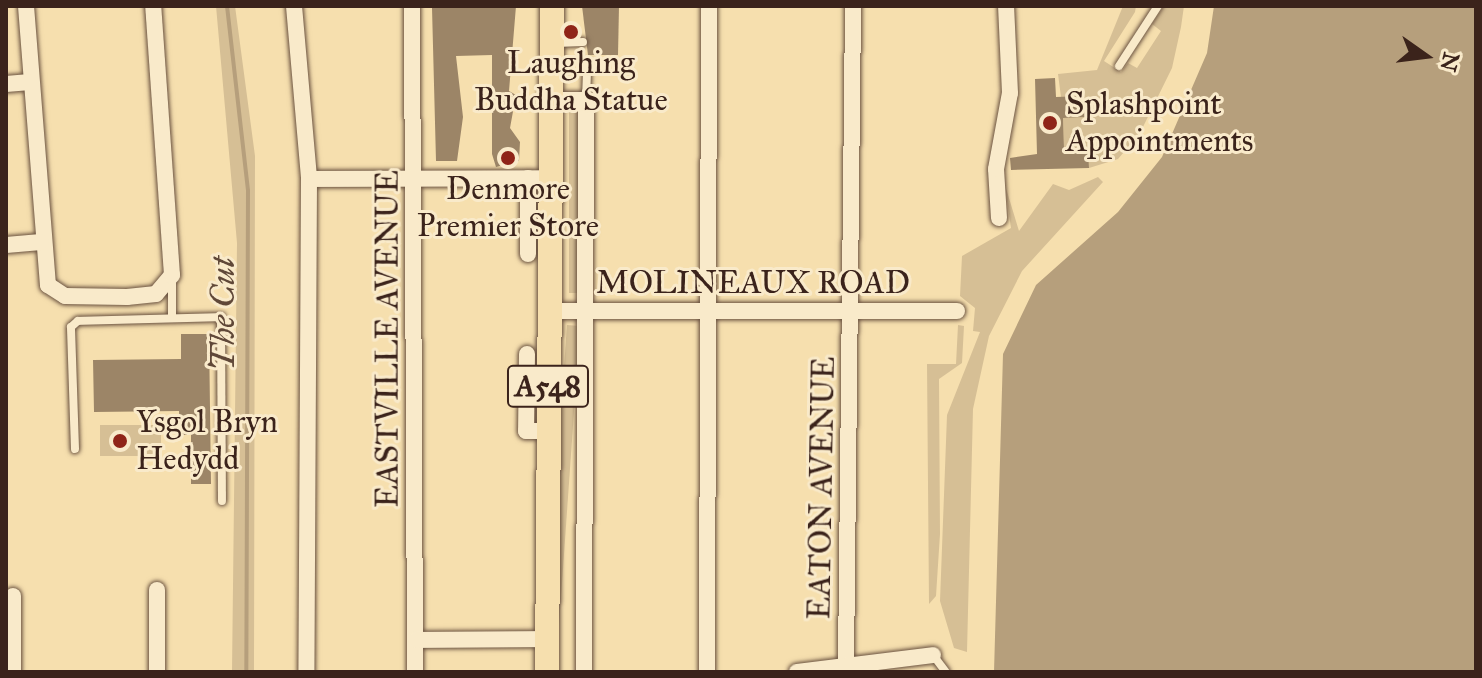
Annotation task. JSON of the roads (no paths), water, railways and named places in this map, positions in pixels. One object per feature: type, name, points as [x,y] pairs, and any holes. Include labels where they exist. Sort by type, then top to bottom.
[{"type":"main road","name":"A548","points":[[547,672],[549,311],[539,178],[551,100],[552,6]]},
{"type":"street","points":[[26,6],[45,277],[57,294],[127,297],[156,294],[172,275],[153,6]]},
{"type":"street","points":[[294,6],[309,179],[306,672]]},
{"type":"street","name":"EASTVILLE AVENUE","points":[[412,6],[416,179],[415,672]]},
{"type":"street","points":[[707,672],[709,6]]},
{"type":"street","name":"EATON AVENUE","points":[[846,665],[855,311],[853,6]]},
{"type":"street","points":[[999,218],[990,193],[1010,93],[1006,6]]},
{"type":"street","points":[[6,84],[30,82]]},
{"type":"street","points":[[551,100],[586,100],[584,672]]},
{"type":"street","points":[[309,179],[539,178],[528,254]]},
{"type":"street","points":[[6,245],[41,242]]},
{"type":"street","name":"MOLINEAUX ROAD","points":[[549,311],[957,311]]},
{"type":"street","points":[[527,354],[526,431],[548,431]]},
{"type":"street","points":[[157,590],[157,672]]},
{"type":"street","points":[[13,596],[13,672]]},
{"type":"street","points":[[416,640],[547,639]]},
{"type":"street","points":[[797,672],[933,655]]},
{"type":"lane","points":[[1119,66],[1158,6]]},
{"type":"lane","points":[[551,43],[583,42]]},
{"type":"lane","points":[[586,100],[587,63]]},
{"type":"lane","points":[[172,275],[172,318]]},
{"type":"lane","points":[[75,449],[71,327],[78,321],[221,317],[222,501]]},
{"type":"lane","points":[[933,655],[946,672]]},
{"type":"waterway","name":"The Cut","points":[[227,6],[248,191],[246,672]]},
{"type":"place","name":"Laughing Buddha Statue","points":[[571,32]]},
{"type":"place","name":"Splashpoint Appointments","points":[[1050,123]]},
{"type":"place","name":"Denmore Premier Store","points":[[508,158]]},
{"type":"place","name":"Ysgol Bryn Hedydd","points":[[120,441]]}]
